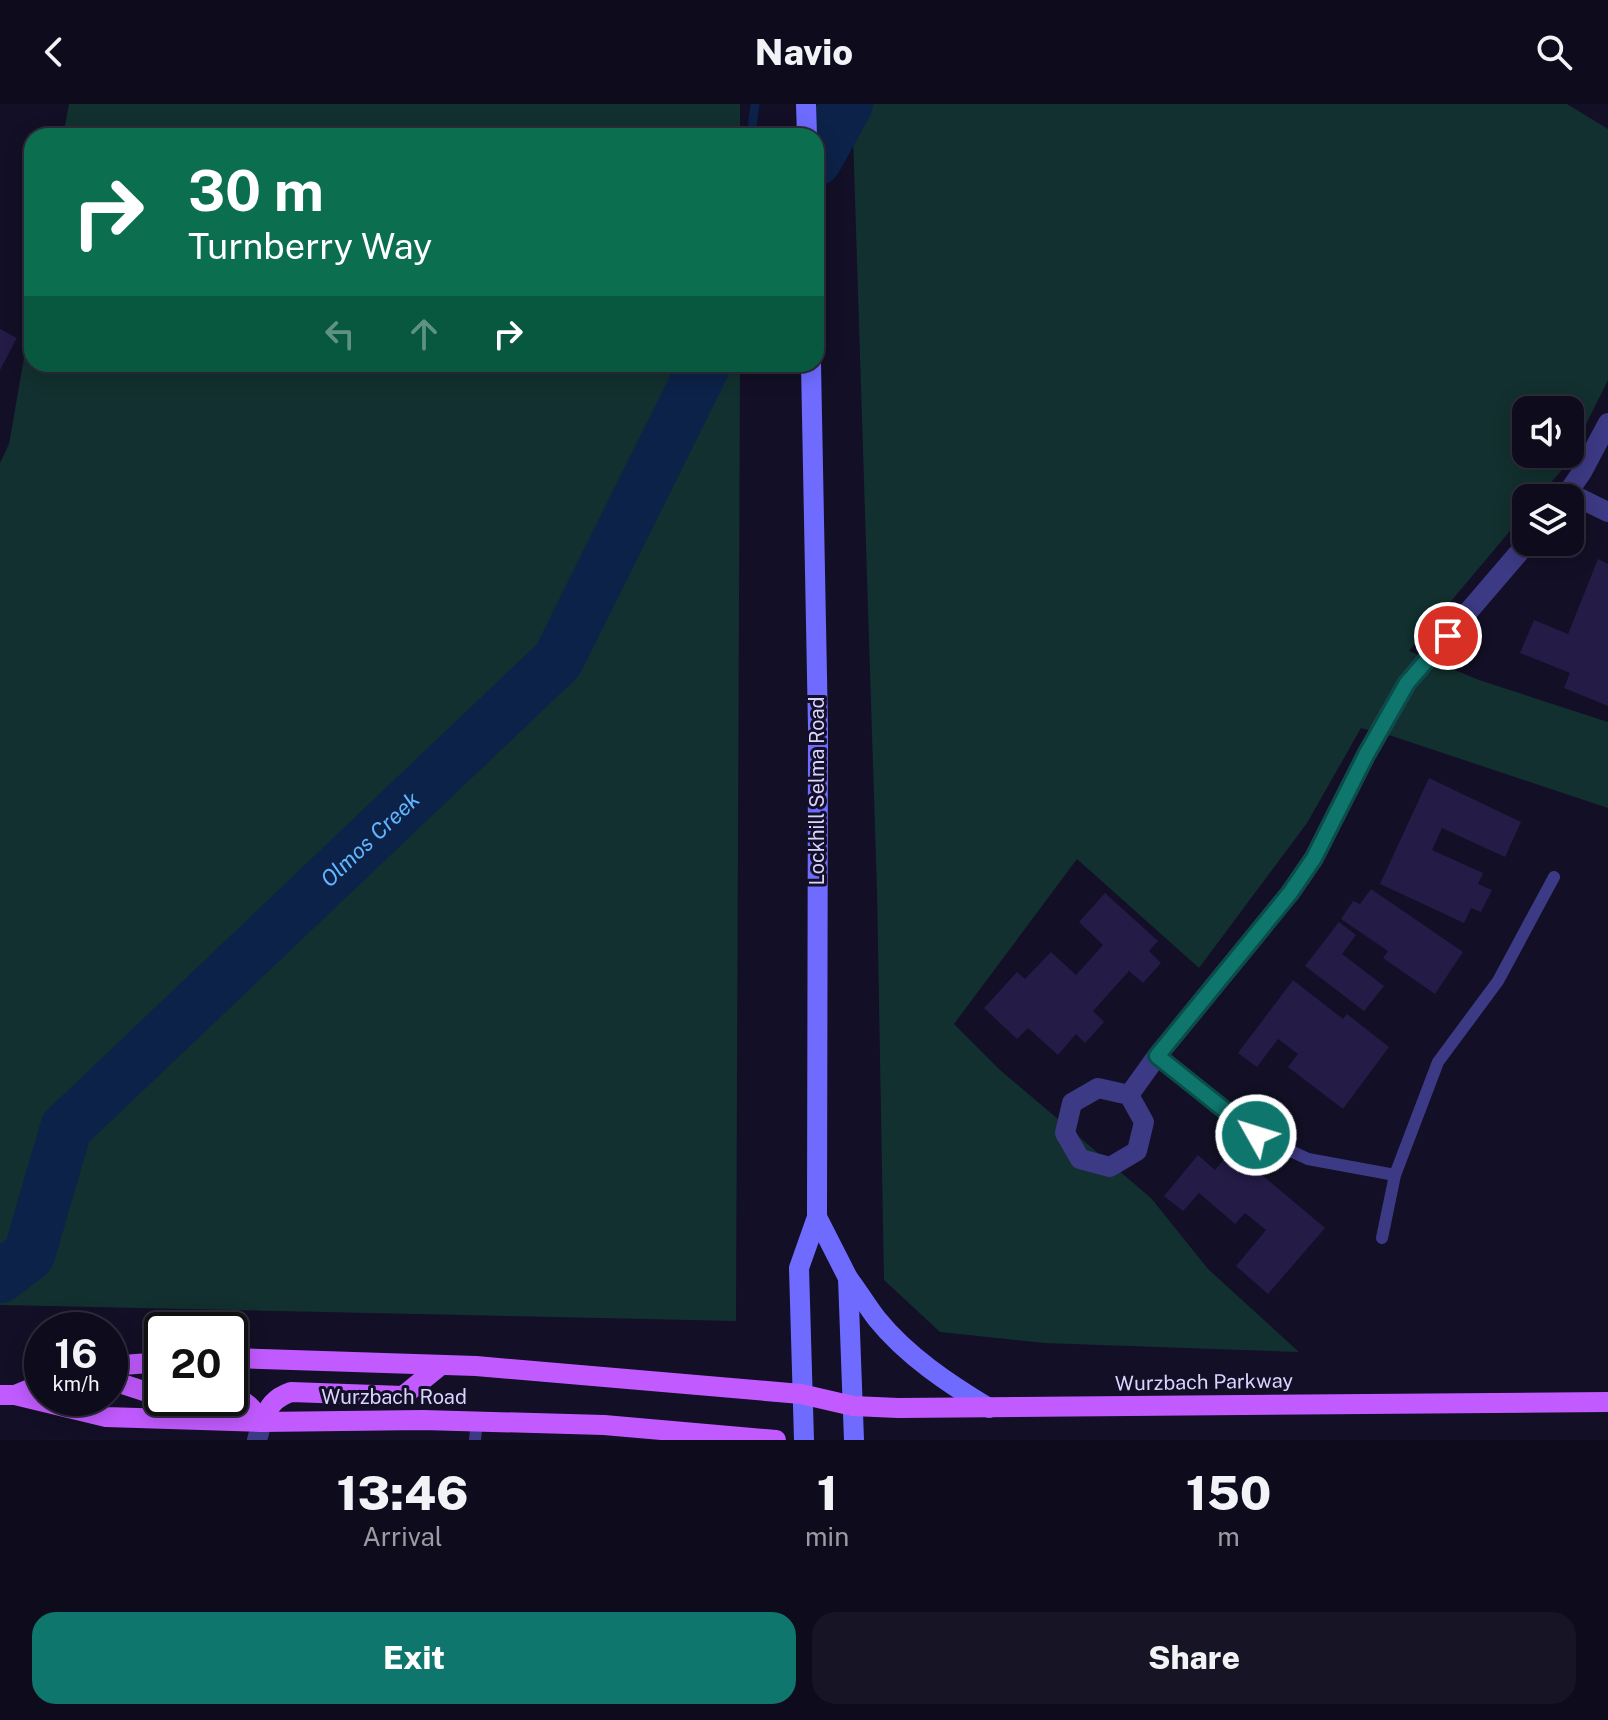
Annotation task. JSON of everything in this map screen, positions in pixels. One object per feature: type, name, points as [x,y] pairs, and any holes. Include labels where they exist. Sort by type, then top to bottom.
[{"type":"main road","points":[[806,104],[807,128]]},
{"type":"main road","name":"Lockhill Selma Road","points":[[804,1440],[799,1268],[817,1217],[818,728],[811,372]]},
{"type":"main road","name":"Lockhill Selma Road","points":[[817,1217],[848,1278],[854,1440]]},
{"type":"main road","points":[[848,1278],[878,1320],[906,1348],[955,1387],[989,1408]]},
{"type":"main road","name":"Wurzbach Road","points":[[248,1359],[441,1365],[801,1394]]},
{"type":"main road","points":[[259,1431],[270,1404],[279,1396],[291,1392],[403,1396],[441,1365]]},
{"type":"main road","name":"Wurzbach Parkway","points":[[801,1394],[853,1406],[989,1408],[1608,1402]]},
{"type":"main road","name":"Wurzbach Road","points":[[7,1395],[106,1417],[259,1431],[604,1432],[776,1440]]},
{"type":"main road","points":[[248,1405],[255,1411],[259,1431]]},
{"type":"street","points":[[1572,484],[1608,423]]},
{"type":"street","points":[[1584,502],[1608,512]]},
{"type":"street","points":[[1129,1095],[1157,1056],[1290,893],[1314,858],[1366,755],[1407,683],[1516,556]]},
{"type":"lane","points":[[1382,1238],[1395,1175],[1438,1062],[1498,981],[1554,877]]},
{"type":"lane","points":[[1157,1056],[1256,1135],[1308,1159],[1395,1175]]},
{"type":"green space","points":[[69,104],[740,104],[740,128],[64,128]]},
{"type":"green space","points":[[852,104],[1567,104],[1608,129],[1608,380],[1584,429],[1584,396],[1512,396],[1512,468],[1563,468],[1550,484],[1512,484],[1512,529],[1409,651],[1479,680],[1608,722],[1608,808],[1361,728],[1307,823],[1199,968],[1077,859],[954,1024],[1000,1070],[1151,1198],[1208,1269],[1299,1352],[1044,1343],[940,1332],[884,1280],[877,891]]},
{"type":"green space","points":[[24,358],[24,372],[740,372],[736,1321],[0,1305],[0,463],[9,444]]},
{"type":"building","points":[[0,329],[17,338],[0,370]]},
{"type":"building","points":[[1598,559],[1608,564],[1608,706],[1564,688],[1570,673],[1520,653],[1534,620],[1568,634]]},
{"type":"building","points":[[1429,778],[1521,822],[1505,857],[1442,828],[1432,850],[1483,873],[1478,884],[1492,890],[1481,912],[1471,908],[1464,923],[1380,884]]},
{"type":"building","points":[[1371,889],[1463,952],[1435,994],[1383,958],[1388,951],[1341,919],[1353,901],[1360,904]]},
{"type":"building","points":[[1105,893],[1158,941],[1149,951],[1161,963],[1143,983],[1129,971],[1093,1011],[1104,1022],[1085,1043],[1076,1034],[1058,1055],[1028,1028],[1017,1039],[984,1008],[1017,972],[1025,979],[1051,952],[1076,975],[1103,945],[1079,922]]},
{"type":"building","points":[[1339,922],[1356,935],[1342,954],[1384,986],[1364,1011],[1305,966]]},
{"type":"building","points":[[1293,980],[1343,1019],[1347,1014],[1389,1047],[1343,1109],[1288,1067],[1298,1054],[1278,1039],[1257,1067],[1238,1053]]},
{"type":"building","points":[[1232,1150],[1325,1228],[1268,1294],[1236,1266],[1266,1230],[1245,1213],[1235,1224],[1199,1193],[1183,1211],[1164,1196],[1198,1155],[1215,1170]]},
{"type":"waterway","points":[[752,128],[755,104]]},
{"type":"waterway","name":"Olmos Creek","points":[[824,146],[847,104]]},
{"type":"waterway","name":"Olmos Creek","points":[[0,1277],[29,1255],[66,1128],[558,660],[701,372]]},
{"type":"route","points":[[1256,1135],[1157,1056],[1290,893],[1314,858],[1366,755],[1407,683],[1448,636]]}]
